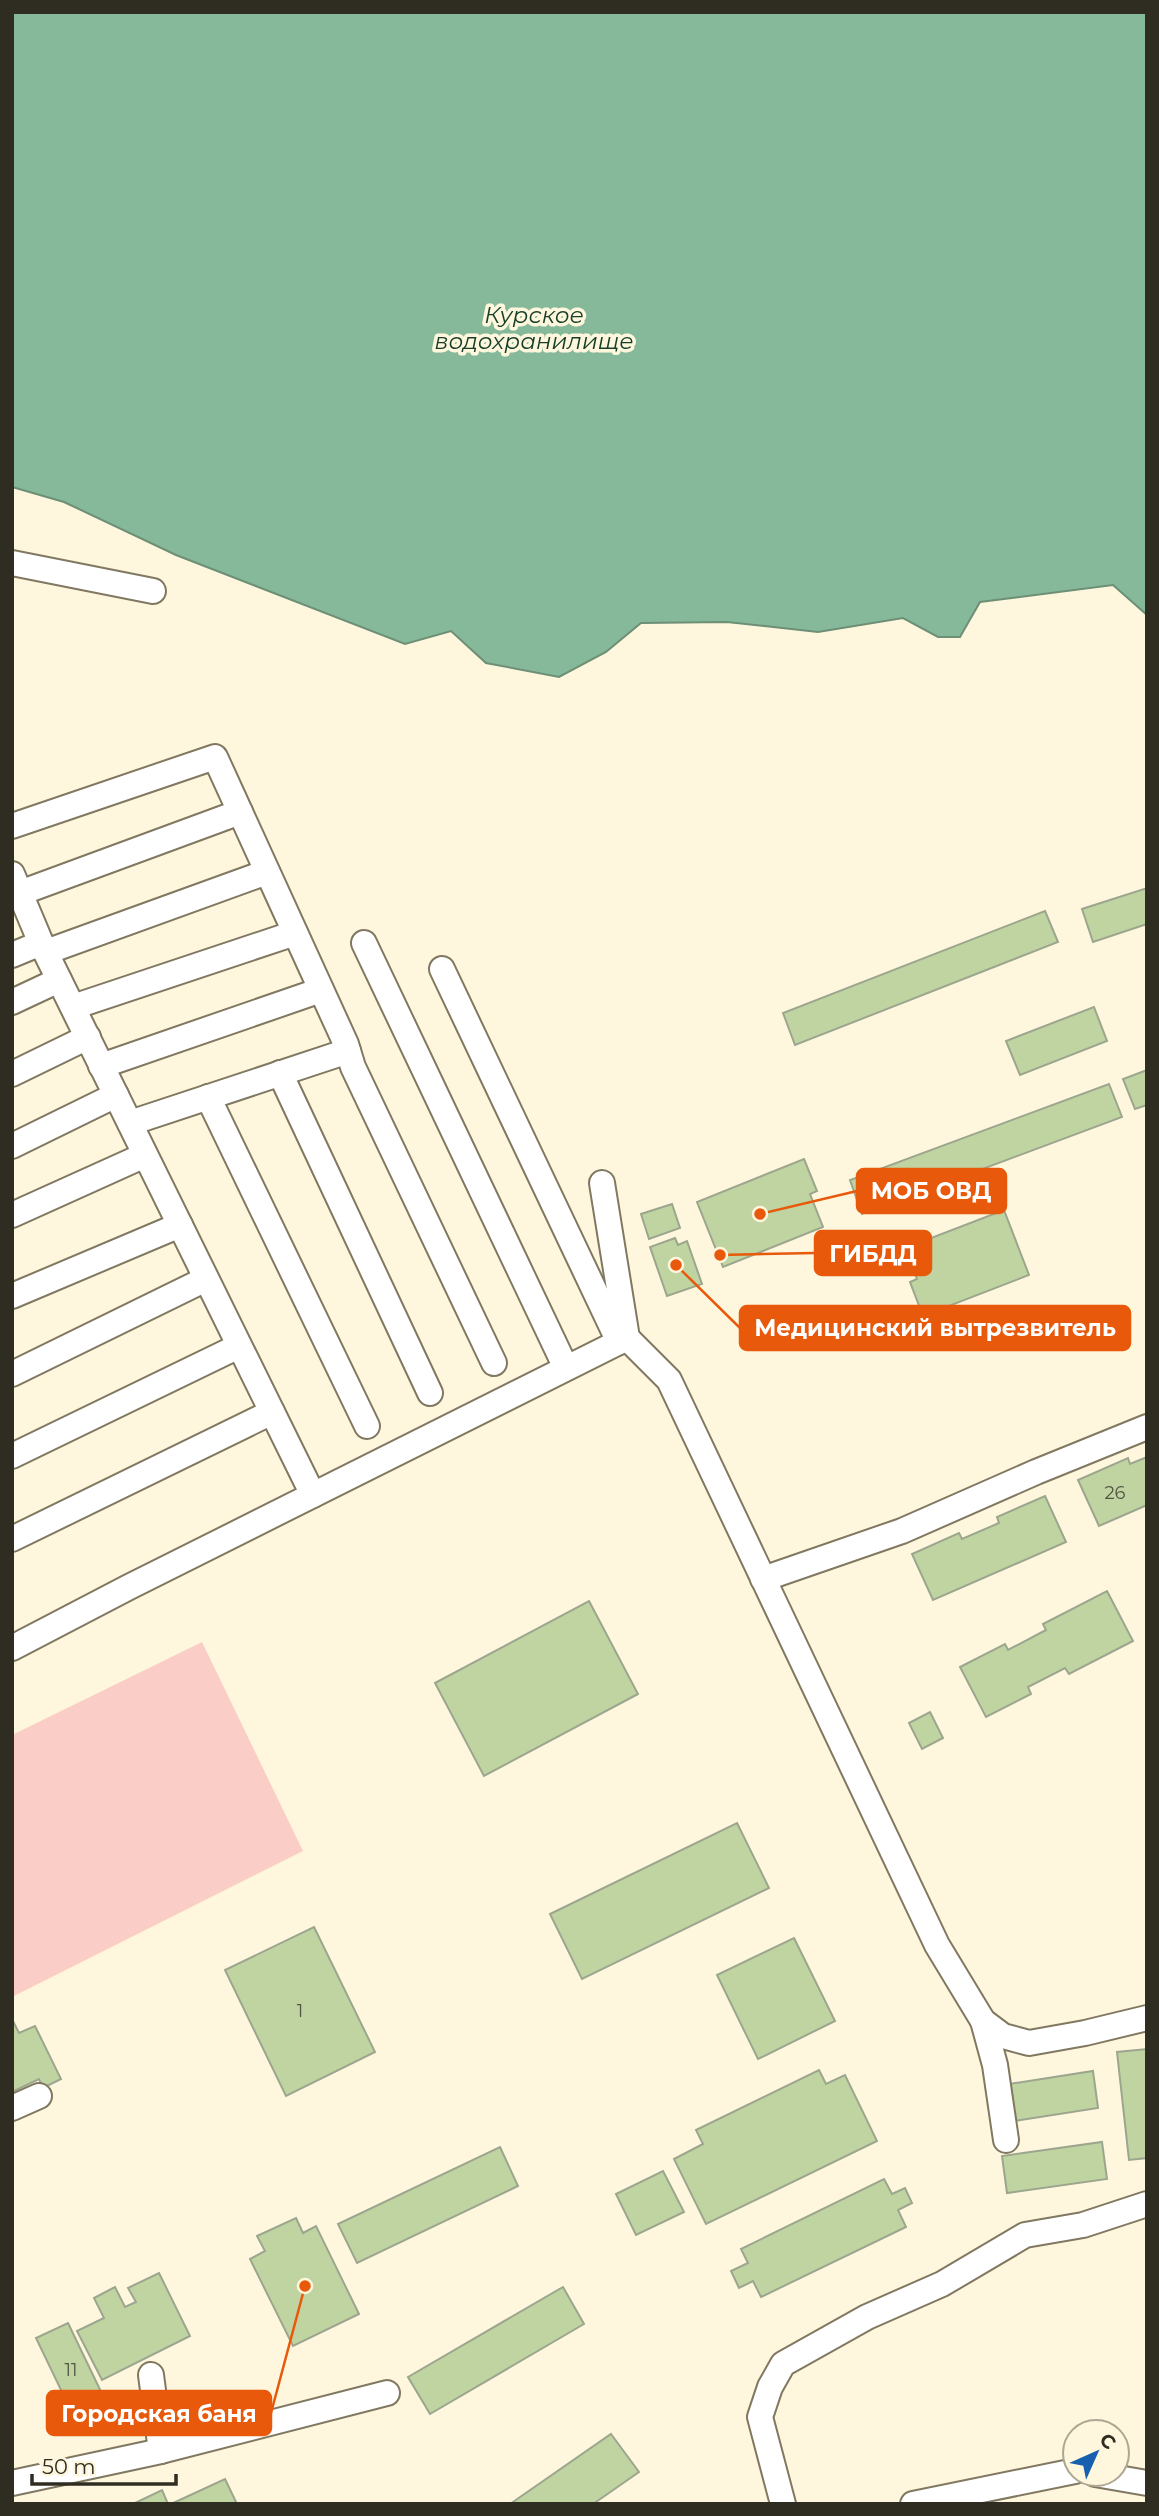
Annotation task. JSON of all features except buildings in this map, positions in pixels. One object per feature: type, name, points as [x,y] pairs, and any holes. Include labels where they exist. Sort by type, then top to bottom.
[{"type":"street","points":[[12,563],[153,592]]},
{"type":"street","points":[[12,826],[215,757],[353,1067],[494,1363]]},
{"type":"street","points":[[240,812],[16,884],[59,980],[313,1495]]},
{"type":"street","points":[[12,955],[267,872]]},
{"type":"street","points":[[73,1007],[295,933]]},
{"type":"street","points":[[364,943],[566,1368]]},
{"type":"street","points":[[442,968],[623,1340],[669,1380],[937,1945],[983,2021],[995,2064],[1006,2140]]},
{"type":"street","points":[[12,1002],[59,980]]},
{"type":"street","points":[[101,1066],[321,990]]},
{"type":"street","points":[[12,1074],[88,1037]]},
{"type":"street","points":[[130,1123],[348,1051]]},
{"type":"street","points":[[280,1073],[430,1393]]},
{"type":"street","points":[[12,1146],[116,1095]]},
{"type":"street","points":[[208,1097],[367,1426]]},
{"type":"street","points":[[12,1215],[145,1155]]},
{"type":"street","points":[[602,1183],[623,1340]]},
{"type":"street","points":[[12,1296],[180,1225]]},
{"type":"street","points":[[12,1374],[206,1279]]},
{"type":"street","points":[[12,1648],[623,1340]]},
{"type":"street","points":[[12,1456],[239,1346]]},
{"type":"street","points":[[12,1539],[272,1412]]},
{"type":"street","points":[[763,1579],[902,1531],[1147,1427]]},
{"type":"street","points":[[983,2021],[1003,2036],[1029,2043],[1147,2018]]},
{"type":"street","points":[[12,2108],[39,2096]]},
{"type":"street","points":[[783,2504],[760,2417],[770,2387],[783,2364],[867,2317],[942,2284],[1024,2235],[1083,2225],[1147,2204]]},
{"type":"street","points":[[151,2375],[161,2451]]},
{"type":"street","points":[[12,2483],[161,2451],[387,2393]]},
{"type":"street","points":[[913,2504],[1061,2474]]},
{"type":"shaded area","points":[[202,1642],[303,1851],[12,1997],[12,1735]]},
{"type":"water","name":"Курское водохранилище","points":[[12,12],[1147,12],[1147,615],[1113,585],[980,602],[960,637],[938,637],[903,618],[818,632],[727,622],[641,623],[606,652],[559,677],[486,663],[451,631],[405,644],[176,555],[64,502],[12,487]]},
{"type":"place","name":"МОБ ОВД","points":[[760,1214]]},
{"type":"place","name":"ГИБДД","points":[[720,1255]]},
{"type":"place","name":"Медицинский вытрезвитель","points":[[676,1265]]},
{"type":"place","name":"Городская баня","points":[[305,2286]]}]
